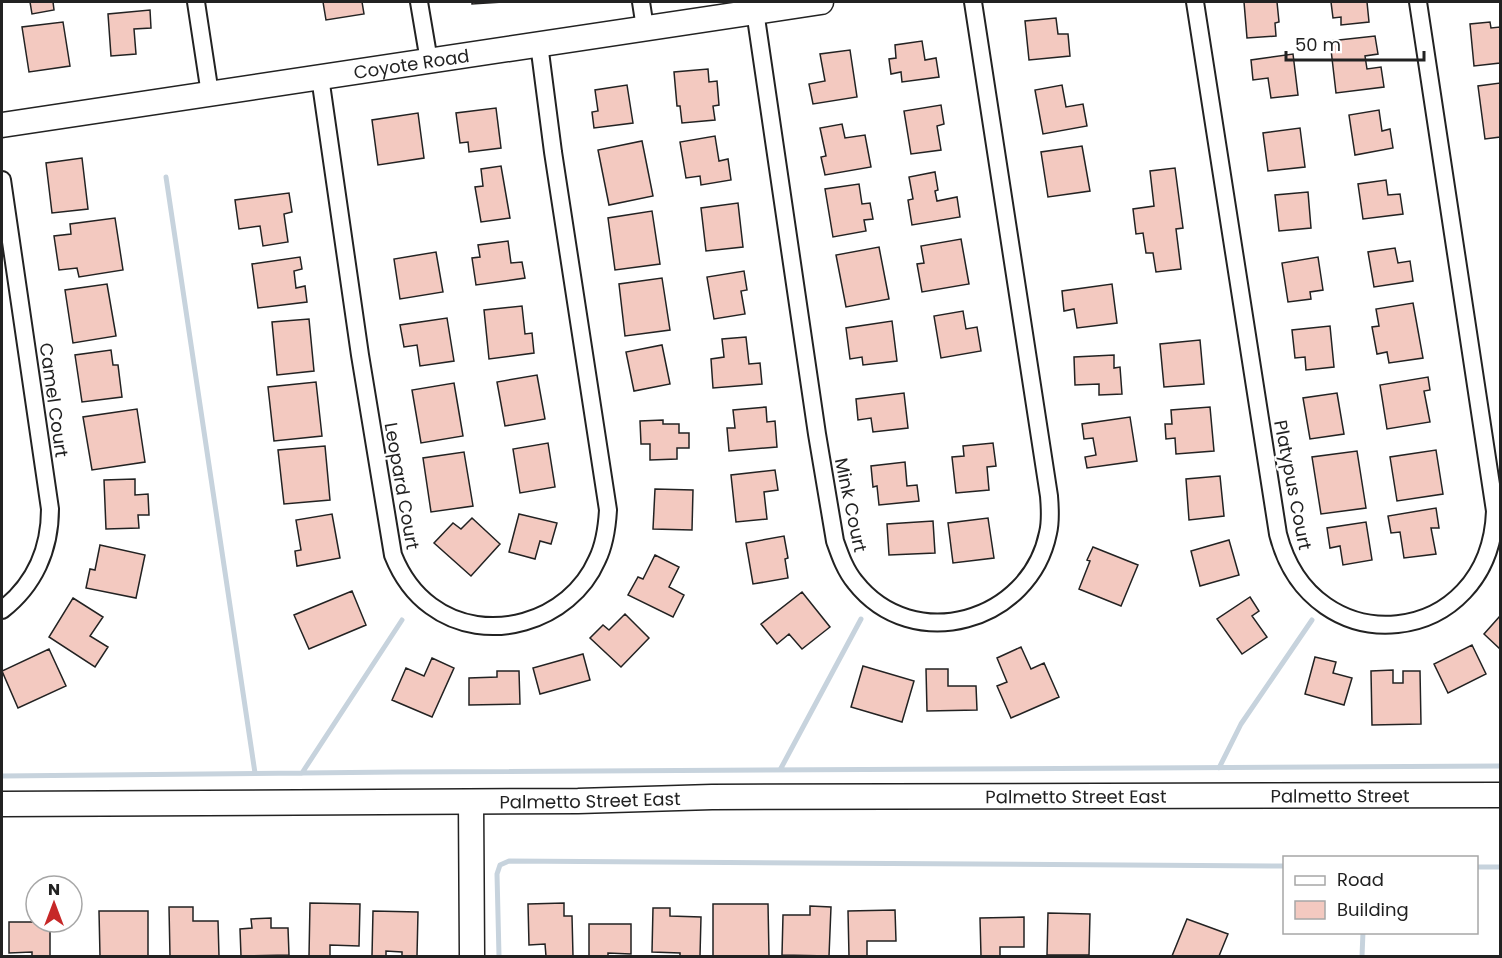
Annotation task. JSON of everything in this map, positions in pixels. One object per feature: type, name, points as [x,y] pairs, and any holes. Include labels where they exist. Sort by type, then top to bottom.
[{"type":"main road","name":"Coyote Road","points":[[2,125],[821,2]]},
{"type":"main road","name":"Palmetto Street","points":[[1178,796],[1500,795]]},
{"type":"main road","name":"Palmetto Street East","points":[[2,804],[578,801],[712,797],[1178,796]]},
{"type":"main road","points":[[471,802],[472,957]]},
{"type":"street","points":[[196,2],[210,94]]},
{"type":"street","points":[[419,2],[429,61]]},
{"type":"street","points":[[640,2],[645,28]]},
{"type":"street","name":"Mink Court","points":[[754,11],[817,434],[838,548],[855,582],[877,603],[905,617],[928,622],[951,622],[985,613],[1015,593],[1037,565],[1049,532],[1050,514],[973,2]]},
{"type":"street","name":"Platypus Court","points":[[1195,2],[1282,550],[1299,581],[1324,605],[1355,620],[1390,625],[1424,618],[1439,611],[1460,596],[1477,576],[1485,561],[1494,528],[1495,511],[1418,2]]},
{"type":"street","name":"Leopard Court","points":[[320,77],[360,355],[393,555],[408,583],[430,606],[452,618],[475,625],[506,626],[522,623],[552,610],[579,588],[597,560],[605,536],[608,510],[538,44]]},
{"type":"street","name":"Camel Court","points":[[2,180],[50,509],[48,534],[38,567],[21,592],[2,610]]},
{"type":"building","points":[[30,2],[53,2],[54,10],[32,14]]},
{"type":"building","points":[[323,2],[362,2],[364,14],[326,20]]},
{"type":"building","points":[[472,2],[503,2],[472,4]]},
{"type":"building","points":[[1244,2],[1277,2],[1279,22],[1275,23],[1276,36],[1247,38]]},
{"type":"building","points":[[1331,2],[1367,2],[1369,22],[1341,25],[1341,17],[1333,18]]},
{"type":"building","points":[[150,10],[151,28],[134,29],[136,54],[111,56],[108,14]]},
{"type":"building","points":[[1056,18],[1058,34],[1068,34],[1070,56],[1029,60],[1025,21]]},
{"type":"building","points":[[63,22],[70,66],[29,72],[22,27]]},
{"type":"building","points":[[1490,22],[1491,28],[1500,27],[1500,63],[1474,66],[1470,24]]},
{"type":"building","points":[[1375,36],[1378,54],[1365,56],[1367,69],[1381,67],[1384,87],[1336,93],[1330,41]]},
{"type":"building","points":[[922,41],[925,60],[936,58],[939,77],[902,82],[901,72],[891,74],[889,59],[896,58],[895,45]]},
{"type":"building","points":[[850,50],[857,97],[813,104],[809,84],[825,81],[820,54]]},
{"type":"building","points":[[1293,54],[1298,95],[1271,98],[1268,78],[1253,80],[1251,60]]},
{"type":"building","points":[[708,69],[709,82],[717,81],[719,105],[713,106],[715,120],[682,123],[680,106],[677,106],[674,72]]},
{"type":"building","points":[[1500,83],[1500,137],[1485,139],[1478,86]]},
{"type":"building","points":[[627,85],[633,123],[594,128],[592,112],[598,111],[595,90]]},
{"type":"building","points":[[1062,85],[1066,107],[1083,104],[1087,126],[1043,134],[1035,90]]},
{"type":"building","points":[[941,105],[944,124],[937,126],[941,150],[911,154],[904,111]]},
{"type":"building","points":[[496,108],[501,148],[469,152],[468,142],[460,143],[456,113]]},
{"type":"building","points":[[1379,110],[1382,131],[1390,129],[1393,148],[1355,155],[1349,115]]},
{"type":"building","points":[[418,113],[424,158],[378,165],[372,120]]},
{"type":"building","points":[[842,124],[845,138],[865,135],[871,167],[825,175],[821,157],[826,156],[820,128]]},
{"type":"building","points":[[1300,128],[1305,167],[1268,171],[1263,133]]},
{"type":"building","points":[[715,136],[719,161],[728,159],[731,180],[701,185],[700,176],[686,178],[680,142]]},
{"type":"building","points":[[642,141],[653,196],[609,205],[598,150]]},
{"type":"building","points":[[1082,146],[1090,191],[1048,197],[1041,152]]},
{"type":"building","points":[[82,158],[88,209],[52,213],[46,163]]},
{"type":"building","points":[[501,166],[510,218],[481,222],[475,187],[483,186],[481,169]]},
{"type":"building","points":[[1175,168],[1183,228],[1176,229],[1181,269],[1156,272],[1153,253],[1146,253],[1143,233],[1136,234],[1133,209],[1154,206],[1150,171]]},
{"type":"building","points":[[935,172],[937,201],[957,197],[960,217],[912,225],[908,200],[913,199],[909,177]]},
{"type":"building","points":[[1386,180],[1388,195],[1400,194],[1403,214],[1363,219],[1358,184]]},
{"type":"building","points":[[859,184],[862,204],[870,203],[873,219],[864,220],[866,231],[833,237],[825,189]]},
{"type":"building","points":[[1308,192],[1311,228],[1279,231],[1275,195]]},
{"type":"building","points":[[289,193],[292,212],[284,214],[288,242],[263,246],[260,226],[239,229],[235,200]]},
{"type":"building","points":[[738,203],[743,247],[706,251],[701,208]]},
{"type":"building","points":[[652,211],[660,264],[615,270],[608,218]]},
{"type":"building","points":[[115,218],[123,270],[79,277],[77,268],[59,270],[54,236],[71,234],[70,224]]},
{"type":"building","points":[[961,239],[969,284],[922,292],[917,264],[924,263],[921,246]]},
{"type":"building","points":[[508,241],[511,263],[522,262],[525,278],[476,285],[472,258],[480,257],[478,245]]},
{"type":"building","points":[[879,247],[889,299],[846,307],[836,255]]},
{"type":"building","points":[[1395,248],[1398,263],[1410,261],[1413,281],[1374,287],[1368,252]]},
{"type":"building","points":[[436,252],[443,292],[400,299],[394,259]]},
{"type":"building","points":[[300,257],[302,269],[294,271],[296,288],[305,286],[307,302],[258,308],[252,264]]},
{"type":"building","points":[[1318,257],[1323,290],[1310,292],[1311,299],[1288,302],[1282,263]]},
{"type":"building","points":[[744,271],[747,290],[741,291],[745,314],[714,319],[707,277]]},
{"type":"building","points":[[662,278],[670,330],[625,336],[619,284]]},
{"type":"building","points":[[107,284],[116,336],[73,343],[65,290]]},
{"type":"building","points":[[1112,284],[1117,323],[1077,328],[1074,309],[1064,311],[1062,291]]},
{"type":"building","points":[[1413,303],[1423,358],[1389,363],[1387,352],[1377,354],[1372,327],[1379,326],[1376,309]]},
{"type":"building","points":[[522,306],[525,334],[532,333],[534,353],[489,359],[484,310]]},
{"type":"building","points":[[963,311],[966,329],[977,327],[981,351],[941,358],[934,316]]},
{"type":"building","points":[[447,318],[454,361],[420,366],[417,345],[404,347],[400,325]]},
{"type":"building","points":[[309,319],[314,371],[277,375],[272,322]]},
{"type":"building","points":[[892,321],[897,361],[863,365],[862,357],[850,359],[846,328]]},
{"type":"building","points":[[1330,326],[1334,367],[1306,370],[1305,357],[1295,358],[1292,330]]},
{"type":"building","points":[[746,337],[749,364],[760,363],[762,384],[713,388],[711,359],[724,357],[722,339]]},
{"type":"building","points":[[1200,340],[1204,384],[1164,387],[1160,344]]},
{"type":"building","points":[[662,345],[670,384],[634,391],[626,352]]},
{"type":"building","points":[[111,350],[113,365],[118,365],[122,397],[82,402],[75,355]]},
{"type":"building","points":[[1114,355],[1114,368],[1120,367],[1122,394],[1099,395],[1099,384],[1075,385],[1074,357]]},
{"type":"building","points":[[537,375],[545,419],[505,426],[497,382]]},
{"type":"building","points":[[1428,377],[1430,390],[1424,391],[1430,422],[1387,429],[1380,385]]},
{"type":"building","points":[[316,382],[322,436],[274,441],[268,387]]},
{"type":"building","points":[[454,383],[463,436],[421,443],[412,390]]},
{"type":"building","points":[[904,393],[908,428],[873,432],[871,418],[858,420],[856,399]]},
{"type":"building","points":[[1337,393],[1344,434],[1310,439],[1303,398]]},
{"type":"building","points":[[766,407],[767,422],[775,421],[777,447],[729,451],[727,428],[735,428],[733,410]]},
{"type":"building","points":[[1210,407],[1214,451],[1176,454],[1175,438],[1166,439],[1165,424],[1172,424],[1171,410]]},
{"type":"building","points":[[137,409],[145,462],[92,470],[83,417]]},
{"type":"building","points":[[1130,417],[1137,461],[1087,468],[1085,457],[1096,455],[1093,438],[1084,439],[1082,424]]},
{"type":"building","points":[[663,420],[663,424],[679,424],[679,433],[689,433],[689,448],[677,448],[677,459],[650,460],[650,444],[641,444],[640,421]]},
{"type":"building","points":[[548,443],[555,487],[520,493],[513,449]]},
{"type":"building","points":[[993,443],[996,466],[987,467],[989,490],[956,493],[952,457],[964,456],[963,446]]},
{"type":"building","points":[[325,446],[330,500],[284,504],[278,450]]},
{"type":"building","points":[[1436,450],[1443,494],[1397,501],[1390,457]]},
{"type":"building","points":[[1357,451],[1366,508],[1321,514],[1312,457]]},
{"type":"building","points":[[464,452],[473,506],[431,512],[423,458]]},
{"type":"building","points":[[905,462],[907,486],[917,485],[919,501],[879,505],[877,486],[873,487],[871,466]]},
{"type":"building","points":[[775,470],[778,490],[764,492],[767,519],[736,522],[731,475]]},
{"type":"building","points":[[1220,476],[1224,516],[1189,520],[1186,479]]},
{"type":"building","points":[[135,479],[135,495],[148,494],[149,515],[138,515],[139,528],[106,529],[104,480]]},
{"type":"building","points":[[655,489],[693,490],[692,530],[653,529]]},
{"type":"building","points":[[1436,508],[1439,528],[1431,528],[1436,554],[1404,558],[1400,532],[1391,533],[1388,516]]},
{"type":"building","points":[[332,514],[340,558],[297,566],[295,551],[301,550],[296,520]]},
{"type":"building","points":[[519,514],[557,523],[551,544],[540,541],[535,559],[509,552]]},
{"type":"building","points":[[472,518],[500,544],[471,576],[434,543],[453,523],[461,529]]},
{"type":"building","points":[[988,518],[994,558],[953,563],[948,523]]},
{"type":"building","points":[[933,521],[935,553],[889,555],[887,524]]},
{"type":"building","points":[[1366,522],[1372,560],[1343,565],[1340,546],[1330,548],[1327,528]]},
{"type":"building","points":[[784,536],[788,558],[785,559],[788,578],[753,584],[746,543]]},
{"type":"building","points":[[1229,540],[1239,575],[1200,586],[1191,551]]},
{"type":"building","points":[[100,545],[145,555],[136,598],[86,588],[90,569],[95,570]]},
{"type":"building","points":[[1093,547],[1138,565],[1121,606],[1079,589]]},
{"type":"building","points":[[655,555],[679,567],[669,587],[684,595],[673,617],[628,595],[638,577],[643,579]]},
{"type":"building","points":[[352,591],[366,625],[309,649],[294,615]]},
{"type":"building","points":[[802,592],[830,627],[802,649],[789,634],[777,644],[761,624]]},
{"type":"building","points":[[1250,597],[1259,611],[1252,616],[1267,637],[1242,654],[1217,619]]},
{"type":"building","points":[[73,598],[103,617],[90,636],[108,647],[95,667],[49,637]]},
{"type":"building","points":[[625,614],[649,638],[621,667],[590,638],[603,625],[609,630]]},
{"type":"building","points":[[1500,616],[1500,649],[1484,634]]},
{"type":"building","points":[[1472,645],[1486,674],[1448,693],[1434,664]]},
{"type":"building","points":[[1021,647],[1031,669],[1044,663],[1059,697],[1011,718],[997,686],[1007,682],[997,658]]},
{"type":"building","points":[[49,649],[66,686],[18,708],[2,671]]},
{"type":"building","points":[[583,654],[590,680],[540,694],[533,668]]},
{"type":"building","points":[[1315,657],[1336,662],[1333,673],[1352,678],[1344,705],[1305,694]]},
{"type":"building","points":[[432,658],[454,668],[432,717],[392,700],[406,668],[424,676]]},
{"type":"building","points":[[863,666],[914,681],[902,722],[851,707]]},
{"type":"building","points":[[926,669],[948,669],[948,686],[976,686],[977,710],[927,711]]},
{"type":"building","points":[[1393,670],[1393,683],[1403,683],[1403,671],[1420,671],[1421,724],[1372,725],[1371,671]]},
{"type":"building","points":[[497,671],[519,671],[520,704],[469,705],[469,678],[497,677]]},
{"type":"building","points":[[310,903],[360,904],[359,946],[330,945],[330,956],[309,956]]},
{"type":"building","points":[[564,903],[564,916],[572,916],[573,956],[546,956],[545,944],[529,945],[528,904]]},
{"type":"building","points":[[713,904],[768,904],[769,956],[713,956]]},
{"type":"building","points":[[810,906],[831,907],[829,956],[782,955],[783,915],[810,915]]},
{"type":"building","points":[[169,907],[193,907],[193,921],[218,921],[219,956],[170,956]]},
{"type":"building","points":[[653,908],[670,908],[670,916],[701,917],[700,956],[652,952]]},
{"type":"building","points":[[895,910],[896,941],[867,941],[867,956],[849,956],[848,911]]},
{"type":"building","points":[[99,911],[148,911],[148,956],[100,956]]},
{"type":"building","points":[[373,911],[418,912],[417,956],[402,956],[402,952],[386,951],[386,956],[372,956]]},
{"type":"building","points":[[1048,913],[1090,914],[1089,955],[1047,955]]},
{"type":"building","points":[[1024,917],[1024,947],[1000,947],[1000,956],[981,956],[980,918]]},
{"type":"building","points":[[271,918],[271,928],[288,928],[289,955],[241,956],[240,929],[252,928],[251,919]]},
{"type":"building","points":[[1187,919],[1228,934],[1219,956],[1172,956]]},
{"type":"building","points":[[9,922],[24,922],[24,934],[50,934],[50,956],[32,956],[32,952],[9,953]]},
{"type":"building","points":[[589,924],[631,924],[631,954],[608,953],[608,956],[589,956]]},
{"type":"waterway","points":[[166,177],[255,773]]},
{"type":"waterway","points":[[780,770],[861,619]]},
{"type":"waterway","points":[[302,773],[402,620]]},
{"type":"waterway","points":[[1219,768],[1241,724],[1312,620]]},
{"type":"waterway","points":[[2,776],[1500,766]]},
{"type":"waterway","points":[[499,956],[497,874],[500,865],[509,861],[1283,866]]},
{"type":"waterway","points":[[1478,867],[1500,867]]},
{"type":"waterway","points":[[1362,956],[1363,934]]}]
